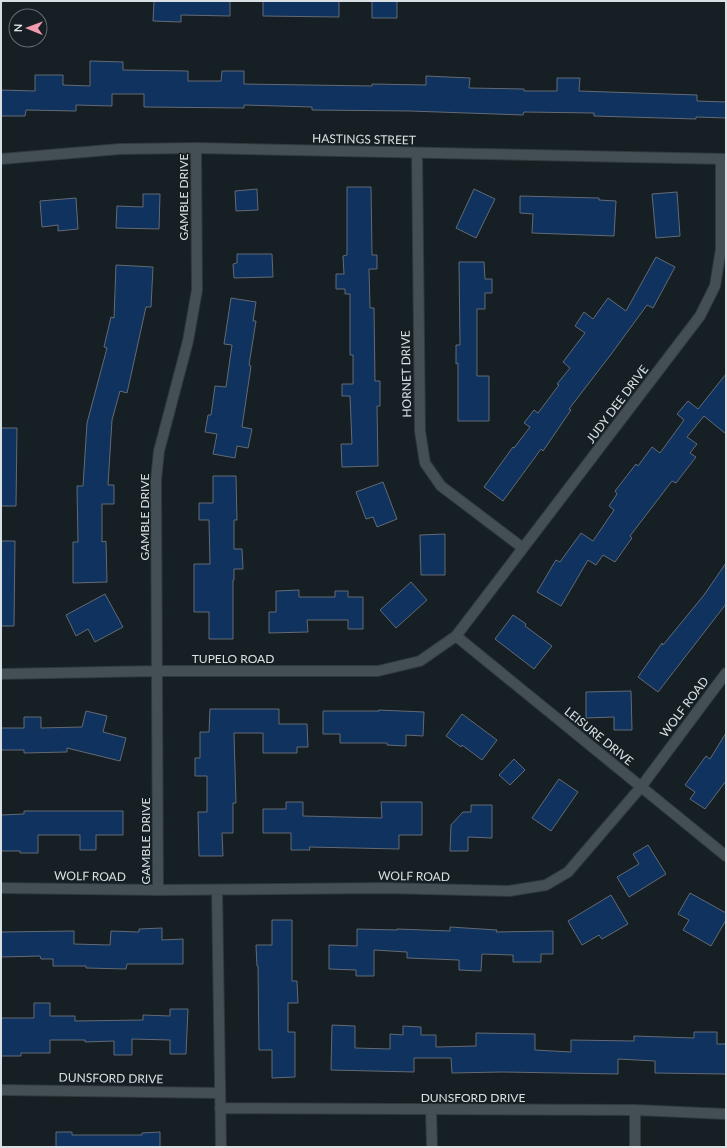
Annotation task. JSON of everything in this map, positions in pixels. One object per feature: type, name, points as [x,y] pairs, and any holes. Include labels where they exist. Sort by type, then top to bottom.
[{"type":"street","name":"HASTINGS STREET","points":[[1,159],[120,149],[196,148],[723,159]]},
{"type":"street","name":"GAMBLE DRIVE","points":[[158,890],[156,480],[159,451],[188,341],[197,290],[196,148]]},
{"type":"street","name":"HORNET DRIVE","points":[[417,153],[420,431],[425,463],[441,486],[523,548]]},
{"type":"street","name":"JUDY DEE DRIVE","points":[[456,636],[700,316],[715,286],[722,249],[723,159]]},
{"type":"street","name":"TUPELO ROAD","points":[[1,674],[157,671],[378,671],[420,661],[456,636]]},
{"type":"street","name":"LEISURE DRIVE","points":[[456,636],[726,856]]},
{"type":"street","name":"WOLF ROAD","points":[[1,888],[217,890],[368,888],[509,891],[546,885],[568,872],[641,787],[726,673]]},
{"type":"street","points":[[217,890],[221,1147]]},
{"type":"street","name":"DUNSFORD DRIVE","points":[[1,1090],[220,1093]]},
{"type":"street","name":"DUNSFORD DRIVE","points":[[220,1108],[635,1110],[726,1114]]},
{"type":"street","points":[[431,1110],[432,1147]]},
{"type":"street","points":[[635,1110],[635,1147]]},
{"type":"building","points":[[154,1],[230,1],[230,16],[181,15],[181,22],[153,21]]},
{"type":"building","points":[[263,1],[339,1],[339,17],[263,16]]},
{"type":"building","points":[[372,1],[397,1],[397,18],[372,18]]},
{"type":"building","points":[[90,61],[123,62],[123,70],[188,71],[188,81],[221,81],[222,71],[244,71],[244,84],[372,86],[372,84],[426,85],[426,76],[470,78],[469,88],[557,91],[557,78],[580,78],[579,91],[697,95],[697,101],[726,102],[726,118],[696,117],[696,119],[594,116],[594,113],[524,112],[523,115],[410,111],[312,110],[312,107],[244,105],[244,108],[144,107],[144,94],[112,94],[112,106],[76,105],[76,111],[26,110],[25,116],[1,116],[1,90],[35,91],[35,75],[63,75],[63,85],[90,86]]},
{"type":"building","points":[[347,187],[371,187],[372,255],[377,255],[377,269],[369,269],[370,308],[374,308],[375,381],[380,381],[380,406],[377,406],[378,466],[342,467],[341,444],[352,444],[350,396],[342,396],[342,384],[353,384],[353,355],[350,355],[350,294],[345,294],[345,289],[336,289],[336,274],[344,274],[343,256],[347,255]]},
{"type":"building","points":[[257,189],[258,210],[236,211],[235,191]]},
{"type":"building","points":[[474,189],[495,199],[476,238],[456,228]]},
{"type":"building","points":[[677,192],[680,236],[656,238],[652,194]]},
{"type":"building","points":[[143,194],[160,194],[159,229],[116,228],[117,206],[143,207]]},
{"type":"building","points":[[520,196],[599,198],[599,200],[616,201],[614,236],[532,233],[533,214],[520,213]]},
{"type":"building","points":[[76,198],[78,229],[58,231],[58,225],[42,227],[40,201]]},
{"type":"building","points":[[237,254],[272,254],[273,277],[234,278],[233,264],[237,263]]},
{"type":"building","points":[[656,257],[675,267],[653,308],[647,305],[569,409],[571,410],[543,451],[541,449],[503,501],[484,487],[513,447],[514,448],[530,427],[524,423],[534,410],[538,413],[559,385],[557,384],[570,368],[563,362],[585,333],[575,326],[584,312],[593,319],[608,298],[626,311]]},
{"type":"building","points":[[459,262],[484,262],[485,279],[492,279],[492,293],[485,293],[485,309],[477,309],[477,376],[489,376],[489,421],[458,421],[458,363],[456,364],[456,345],[460,345]]},
{"type":"building","points":[[116,265],[153,267],[151,307],[146,307],[127,393],[120,391],[112,420],[108,485],[114,485],[114,504],[102,504],[102,542],[106,541],[107,582],[73,583],[73,542],[78,542],[77,486],[83,486],[87,423],[107,348],[104,347],[111,317],[114,318]]},
{"type":"building","points":[[231,298],[256,302],[253,321],[256,321],[249,365],[251,366],[242,427],[252,429],[248,448],[237,446],[235,458],[213,454],[217,434],[205,432],[208,415],[211,415],[215,386],[226,387],[232,345],[224,344]]},
{"type":"building","points":[[726,374],[726,434],[704,416],[687,437],[697,444],[690,453],[696,457],[676,483],[672,481],[630,536],[632,538],[615,562],[603,555],[596,565],[588,560],[561,606],[537,592],[556,560],[560,562],[581,533],[593,541],[614,510],[609,506],[617,494],[615,491],[636,464],[638,466],[652,447],[660,453],[684,420],[677,414],[688,401],[698,409]]},
{"type":"building","points":[[1,428],[17,428],[16,506],[1,506]]},
{"type":"building","points":[[213,476],[236,476],[237,520],[234,520],[234,549],[242,549],[243,569],[234,569],[233,639],[209,639],[209,612],[194,612],[194,564],[210,564],[209,520],[199,520],[199,503],[213,503]]},
{"type":"building","points":[[383,482],[397,519],[377,527],[373,517],[366,519],[356,492]]},
{"type":"building","points":[[445,534],[445,575],[421,575],[420,535]]},
{"type":"building","points":[[1,541],[15,541],[14,626],[1,626]]},
{"type":"building","points":[[726,563],[726,604],[658,692],[638,677],[662,643],[663,645],[704,595]]},
{"type":"building","points":[[411,582],[427,600],[396,628],[380,610]]},
{"type":"building","points":[[299,590],[299,597],[335,597],[335,591],[348,591],[348,597],[363,597],[363,629],[348,629],[348,620],[307,620],[308,632],[269,633],[269,612],[276,612],[276,591]]},
{"type":"building","points":[[105,594],[123,627],[95,642],[88,629],[76,636],[66,615]]},
{"type":"building","points":[[513,615],[552,646],[534,669],[495,639]]},
{"type":"building","points":[[631,691],[632,730],[614,730],[614,717],[586,718],[586,692]]},
{"type":"building","points":[[210,709],[279,709],[279,724],[307,724],[308,747],[297,747],[297,753],[263,753],[263,733],[234,733],[236,803],[233,803],[233,833],[222,833],[223,856],[199,856],[198,812],[207,812],[207,776],[195,776],[195,758],[200,758],[200,732],[209,732]]},
{"type":"building","points":[[379,710],[424,712],[423,736],[406,735],[406,746],[387,745],[387,743],[340,743],[340,734],[323,734],[323,711]]},
{"type":"building","points":[[86,711],[107,716],[103,732],[126,738],[120,761],[67,748],[67,752],[24,753],[24,750],[1,750],[1,728],[24,728],[24,717],[41,717],[41,728],[82,727]]},
{"type":"building","points":[[462,714],[497,740],[482,760],[462,745],[461,747],[446,736]]},
{"type":"building","points":[[726,733],[726,781],[705,809],[690,799],[695,792],[685,785],[706,756],[710,759]]},
{"type":"building","points":[[514,759],[525,770],[510,785],[499,775]]},
{"type":"building","points":[[559,779],[578,792],[551,831],[532,818]]},
{"type":"building","points":[[286,802],[303,802],[303,816],[382,818],[381,802],[422,802],[422,835],[399,835],[399,849],[309,847],[310,850],[291,850],[291,833],[263,833],[263,809],[286,809]]},
{"type":"building","points":[[471,805],[492,805],[492,838],[468,837],[468,851],[450,851],[451,825],[463,812],[471,812]]},
{"type":"building","points":[[24,811],[123,811],[123,835],[96,835],[96,850],[80,850],[80,835],[38,835],[38,853],[1,851],[1,815],[24,814]]},
{"type":"building","points":[[648,845],[666,874],[629,897],[617,877],[639,864],[633,854]]},
{"type":"building","points":[[690,893],[726,913],[726,920],[711,946],[683,930],[689,920],[678,914]]},
{"type":"building","points":[[611,895],[628,924],[602,939],[599,935],[582,945],[568,921]]},
{"type":"building","points":[[272,920],[292,920],[292,981],[297,981],[298,1003],[288,1003],[288,1032],[295,1032],[295,1077],[272,1078],[272,1050],[259,1050],[258,966],[256,945],[272,945]]},
{"type":"building","points":[[450,927],[497,930],[496,932],[553,931],[553,954],[541,954],[541,962],[513,962],[513,955],[482,954],[481,971],[459,970],[459,960],[407,958],[407,952],[374,950],[374,976],[356,976],[356,970],[329,969],[329,945],[357,946],[357,929],[450,931]]},
{"type":"building","points":[[162,928],[162,940],[183,939],[183,964],[127,964],[126,969],[86,968],[86,966],[53,966],[53,959],[41,959],[40,956],[1,957],[1,932],[74,931],[74,944],[110,945],[111,931],[139,932],[139,929]]},
{"type":"building","points":[[34,1003],[50,1003],[50,1016],[75,1016],[75,1021],[143,1020],[143,1015],[170,1016],[170,1009],[188,1009],[186,1054],[170,1054],[170,1040],[132,1039],[132,1055],[114,1055],[114,1041],[85,1042],[85,1040],[50,1040],[50,1053],[21,1053],[21,1056],[1,1056],[1,1018],[34,1018]]},
{"type":"building","points":[[332,1025],[355,1026],[355,1048],[390,1049],[390,1034],[403,1035],[403,1026],[421,1027],[421,1035],[436,1035],[436,1047],[476,1046],[476,1033],[535,1034],[535,1050],[571,1052],[571,1040],[634,1041],[634,1036],[694,1038],[694,1032],[717,1032],[717,1044],[726,1044],[726,1074],[655,1073],[655,1061],[618,1059],[618,1074],[502,1072],[452,1073],[451,1058],[414,1058],[414,1072],[331,1070]]},
{"type":"building","points":[[56,1132],[72,1132],[72,1135],[142,1135],[142,1133],[160,1132],[160,1147],[56,1147]]}]
